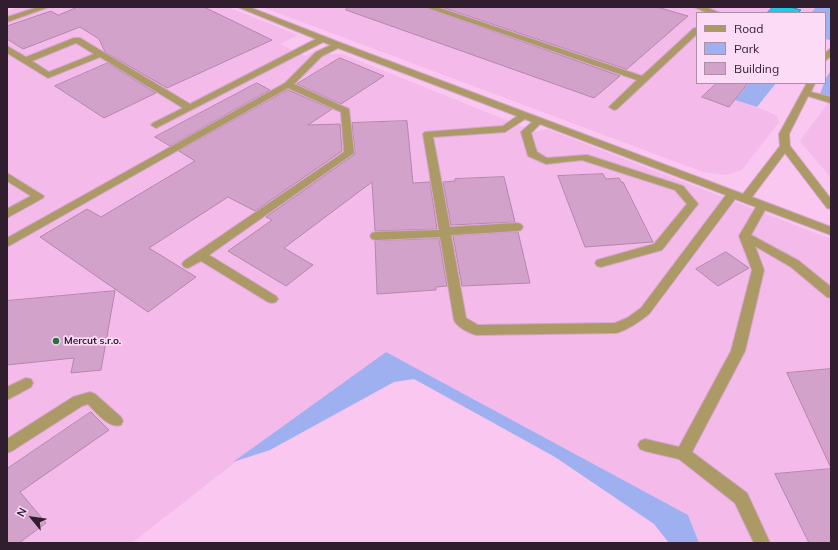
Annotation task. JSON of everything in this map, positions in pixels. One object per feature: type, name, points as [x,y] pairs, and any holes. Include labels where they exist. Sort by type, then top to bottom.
[{"type":"street","points":[[7,20],[45,7]]},
{"type":"street","points":[[242,7],[322,39],[831,231]]},
{"type":"street","points":[[429,7],[643,78]]},
{"type":"street","points":[[698,7],[719,11]]},
{"type":"street","points":[[614,107],[643,78],[696,31]]},
{"type":"street","points":[[156,125],[322,39]]},
{"type":"street","points":[[25,60],[77,40],[190,108]]},
{"type":"street","points":[[7,243],[288,85],[319,54],[338,45]]},
{"type":"street","points":[[7,49],[48,75],[100,54]]},
{"type":"street","points":[[810,84],[784,134],[785,146],[831,206]]},
{"type":"street","points":[[188,264],[349,153],[346,111],[288,85]]},
{"type":"street","points":[[806,93],[831,100]]},
{"type":"street","points":[[525,115],[505,129],[428,134],[460,320],[476,330],[617,328],[632,321],[645,311],[733,194]]},
{"type":"street","points":[[538,121],[526,132],[532,154],[546,161],[583,157],[679,188],[694,204],[658,247],[601,263]]},
{"type":"street","points":[[745,199],[785,146]]},
{"type":"street","points":[[7,176],[39,196],[7,214]]},
{"type":"street","points":[[820,191],[831,190]]},
{"type":"street","points":[[683,454],[738,351],[758,270],[745,236],[762,205]]},
{"type":"street","points":[[376,236],[445,233],[451,230],[517,227]]},
{"type":"street","points":[[745,236],[795,264],[831,294]]},
{"type":"street","points":[[201,255],[272,299]]},
{"type":"street","points":[[7,394],[26,383]]},
{"type":"street","points":[[7,447],[78,401],[90,398],[116,421]]},
{"type":"street","points":[[645,445],[683,454],[741,498],[762,543]]},
{"type":"shaded area","points":[[20,7],[228,7],[298,35],[280,44],[305,56],[313,52],[319,54],[342,54],[536,132],[547,129],[831,239],[831,543],[699,543],[688,515],[386,352],[266,438],[132,543],[7,543],[7,11]]},
{"type":"shaded area","points":[[262,7],[816,7],[812,12],[696,12],[696,84],[748,84],[735,100],[777,116],[779,122],[742,170],[726,175],[703,172]]},
{"type":"shaded area","points":[[773,7],[790,7],[801,10],[799,12],[768,12]]},
{"type":"shaded area","points":[[831,99],[831,178],[800,141]]},
{"type":"green space","points":[[816,7],[831,7],[830,40],[826,39],[826,12],[812,12]]},
{"type":"green space","points":[[831,70],[831,97],[820,94],[824,84],[826,84],[826,78]]},
{"type":"green space","points":[[748,84],[775,84],[757,107],[735,100]]},
{"type":"green space","points":[[386,352],[688,515],[699,543],[669,543],[654,524],[555,457],[414,379],[394,382],[270,450],[233,462]]},
{"type":"building","points":[[78,7],[204,7],[272,40],[167,88],[105,52],[99,39],[80,27],[23,49],[7,39],[7,26],[51,11],[58,15]]},
{"type":"building","points":[[347,7],[424,7],[620,76],[594,98],[346,10]]},
{"type":"building","points":[[442,7],[657,7],[688,16],[627,69]]},
{"type":"building","points":[[340,58],[384,76],[341,104],[297,84]]},
{"type":"building","points":[[108,63],[156,93],[104,118],[55,86]]},
{"type":"building","points":[[257,83],[270,90],[170,146],[155,137]]},
{"type":"building","points":[[716,84],[747,84],[729,107],[702,97]]},
{"type":"building","points":[[288,90],[332,109],[308,125],[340,124],[342,151],[255,211],[228,197],[149,248],[196,277],[148,312],[40,237],[87,209],[101,217],[195,161],[179,151]]},
{"type":"building","points":[[407,121],[413,183],[430,182],[437,229],[375,231],[372,182],[284,248],[313,265],[286,286],[228,251],[272,220],[266,217],[355,154],[352,123]]},
{"type":"building","points":[[603,174],[606,179],[619,178],[621,182],[623,182],[653,242],[585,247],[558,176]]},
{"type":"building","points":[[504,177],[515,222],[451,225],[443,182],[455,181],[455,179]]},
{"type":"building","points":[[518,232],[530,283],[462,286],[453,236]]},
{"type":"building","points":[[439,239],[447,286],[436,287],[436,290],[377,294],[375,241]]},
{"type":"building","points":[[726,252],[749,268],[718,286],[696,269]]},
{"type":"building","name":"Mercut s.r.o.","points":[[115,291],[101,370],[71,373],[74,358],[7,365],[7,301]]},
{"type":"building","points":[[831,369],[831,468],[787,373]]},
{"type":"building","points":[[91,412],[109,430],[20,492],[46,523],[19,543],[7,543],[7,469]]},
{"type":"building","points":[[831,469],[831,543],[809,543],[775,474]]},
{"type":"place","name":"Mercut s.r.o.","points":[[56,341]]}]
